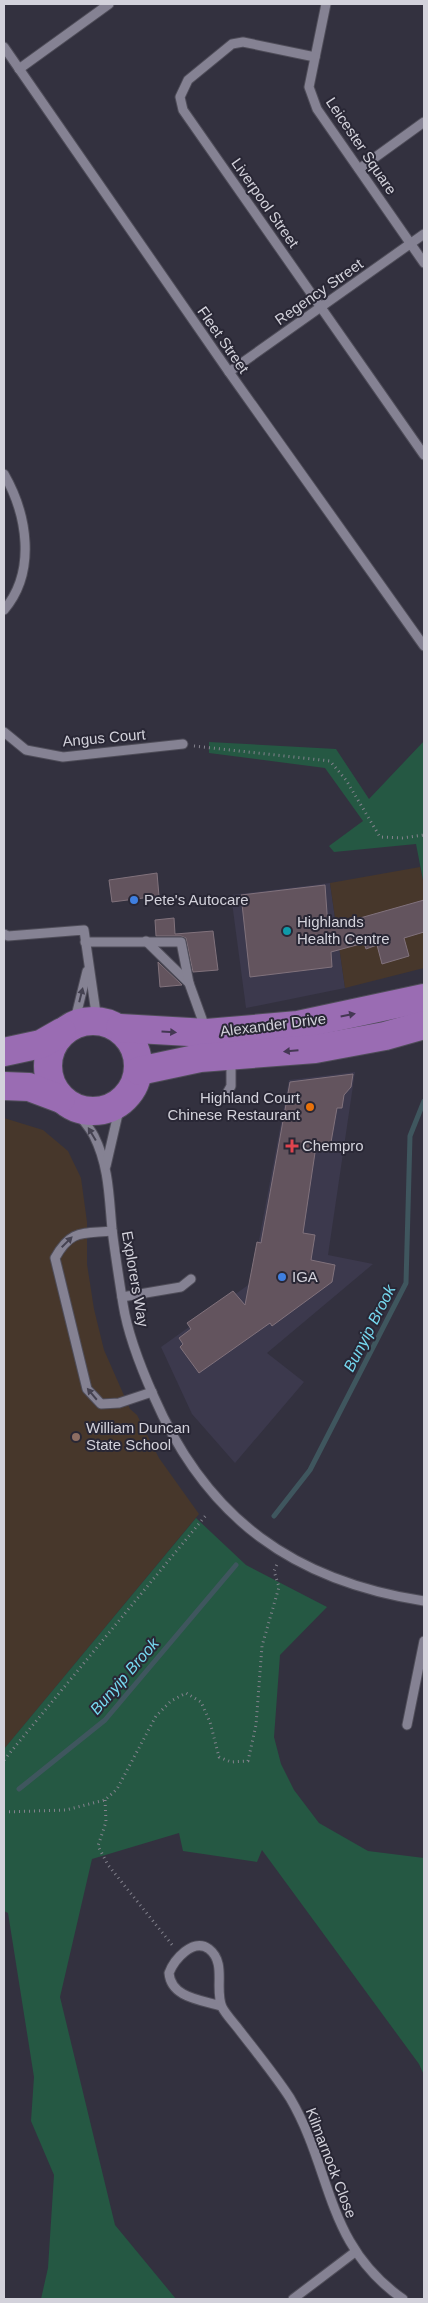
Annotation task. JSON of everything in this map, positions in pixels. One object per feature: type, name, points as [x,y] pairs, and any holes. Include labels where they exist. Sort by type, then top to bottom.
[{"type":"main road","name":"Alexander Drive","points":[[88,1026],[207,1033],[298,1025],[424,998]]},
{"type":"main road","name":"Alexander Drive","points":[[138,1071],[168,1063],[232,1055],[315,1049],[385,1036],[424,1025]]},
{"type":"main road","points":[[4,1052],[41,1044],[88,1026],[135,1047],[138,1056],[138,1071],[132,1090],[121,1101],[108,1109],[92,1111],[66,1103],[29,1087],[4,1086]]},
{"type":"main road","points":[[66,1103],[50,1085],[48,1070],[52,1045],[88,1026]]},
{"type":"street","points":[[19,68],[109,4]]},
{"type":"street","name":"Leicester Square","points":[[326,4],[309,86],[317,108],[424,263]]},
{"type":"street","name":"Liverpool Street","points":[[316,56],[243,42],[232,44],[188,80],[180,98],[182,110],[424,455]]},
{"type":"street","name":"Fleet Street","points":[[4,47],[229,372],[424,646]]},
{"type":"street","points":[[359,169],[424,122]]},
{"type":"street","name":"Regency Street","points":[[229,372],[424,234]]},
{"type":"street","points":[[4,474],[20,505],[26,548],[16,590],[4,610]]},
{"type":"street","name":"Angus Court","points":[[4,732],[26,750],[63,757],[183,744]]},
{"type":"street","points":[[4,934],[8,936],[84,930],[89,966],[88,1026]]},
{"type":"street","points":[[146,941],[189,982]]},
{"type":"street","points":[[85,942],[181,942],[189,982],[207,1033]]},
{"type":"street","points":[[88,1026],[89,966]]},
{"type":"street","points":[[226,1095],[231,1086],[232,1055]]},
{"type":"street","name":"Explorers Way","points":[[106,1166],[121,1101]]},
{"type":"street","name":"Explorers Way","points":[[66,1103],[94,1135],[106,1166],[112,1231],[122,1297],[134,1345],[152,1392],[180,1450],[207,1487],[240,1520],[283,1554],[350,1585],[424,1602]]},
{"type":"street","points":[[112,1231],[73,1235],[64,1243],[55,1258],[87,1389],[101,1404],[119,1404],[152,1392]]},
{"type":"street","points":[[122,1297],[181,1287],[192,1279]]},
{"type":"street","points":[[407,1725],[424,1641]]},
{"type":"street","points":[[199,1946],[205,1947],[214,1954],[219,1969],[222,2006],[181,1994],[173,1987],[169,1973],[180,1955],[199,1946]]},
{"type":"street","name":"Kilmarnock Close","points":[[222,2006],[284,2090],[303,2122],[341,2226],[356,2252],[393,2292],[403,2299]]},
{"type":"street","points":[[293,2299],[356,2252]]},
{"type":"path","points":[[183,744],[330,761],[346,780],[380,836],[402,838],[424,835]]},
{"type":"path","points":[[4,1760],[207,1514]]},
{"type":"path","points":[[4,1812],[66,1810],[105,1800],[117,1789],[156,1716],[171,1701],[186,1693],[201,1702],[210,1722],[219,1757],[231,1762],[248,1761],[256,1726],[262,1646],[279,1587],[274,1571],[283,1554]]},
{"type":"path","points":[[105,1800],[106,1822],[98,1846],[108,1865],[180,1955]]},
{"type":"shaded area","points":[[420,867],[424,885],[424,968],[345,988],[330,883]]},
{"type":"shaded area","name":"Highlands Health Centre","points":[[330,883],[345,988],[246,1008],[231,895]]},
{"type":"shaded area","points":[[355,1072],[328,1255],[373,1264],[267,1353],[304,1382],[235,1463],[192,1414],[161,1347],[251,1283],[289,1080]]},
{"type":"shaded area","name":"William Duncan State School","points":[[4,1118],[43,1130],[68,1151],[81,1178],[87,1222],[87,1264],[94,1309],[104,1350],[130,1409],[137,1415],[159,1458],[199,1514],[4,1749]]},
{"type":"green space","points":[[424,741],[424,885],[416,844],[334,852],[329,846],[363,821],[325,768],[209,753],[209,742],[336,749],[369,799]]},
{"type":"green space","points":[[196,1518],[246,1565],[327,1607],[280,1655],[274,1737],[281,1764],[294,1790],[319,1823],[368,1851],[424,1858],[424,2075],[419,2064],[262,1850],[257,1862],[183,1851],[179,1833],[92,1859],[60,1997],[115,2225],[176,2299],[41,2299],[48,2268],[54,2175],[31,2121],[34,2077],[8,1913],[4,1911],[4,1749]]},
{"type":"building","points":[[157,873],[159,896],[112,902],[109,880]]},
{"type":"building","name":"Highlands Health Centre","points":[[325,885],[328,927],[424,900],[424,932],[404,938],[409,956],[382,964],[377,945],[366,949],[364,943],[331,952],[332,967],[250,977],[241,895]]},
{"type":"building","points":[[174,918],[175,934],[213,931],[218,970],[193,972],[186,938],[181,936],[156,936],[155,920]]},
{"type":"building","points":[[158,962],[182,985],[160,987]]},
{"type":"building","points":[[353,1074],[351,1087],[344,1095],[342,1108],[337,1108],[330,1148],[316,1146],[303,1233],[315,1235],[311,1260],[335,1265],[332,1282],[272,1326],[270,1323],[199,1373],[180,1347],[183,1344],[179,1338],[191,1329],[187,1323],[233,1291],[245,1305],[257,1242],[261,1243],[290,1082]]},
{"type":"waterway","name":"Bunyip Brook","points":[[274,1516],[310,1470],[406,1283],[410,1136],[424,1101]]},
{"type":"waterway","name":"Bunyip Brook","points":[[19,1789],[105,1720],[236,1565]]},
{"type":"place","name":"Pete's Autocare","points":[[134,900]]},
{"type":"place","name":"Highlands Health Centre","points":[[287,931]]},
{"type":"place","name":"Highland Court Chinese Restaurant","points":[[310,1107]]},
{"type":"place","name":"Chempro","points":[[292,1146]]},
{"type":"place","name":"IGA","points":[[282,1277]]},
{"type":"place","name":"William Duncan State School","points":[[76,1437]]}]
